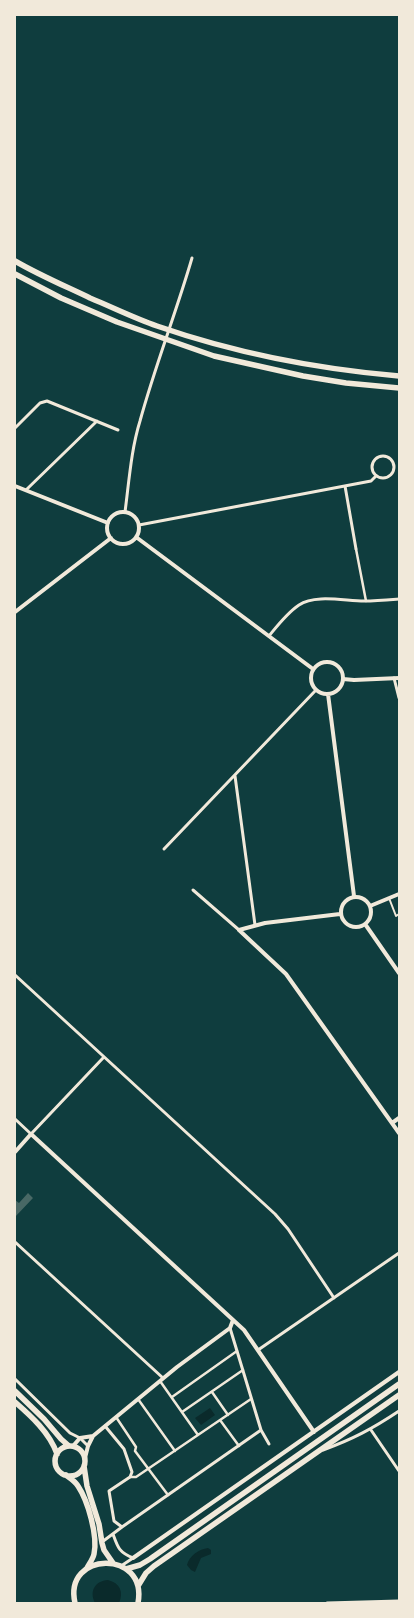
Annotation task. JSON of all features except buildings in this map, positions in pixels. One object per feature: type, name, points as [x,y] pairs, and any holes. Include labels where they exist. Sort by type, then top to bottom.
[{"type":"highway","points":[[15,261],[62,285],[157,326],[218,344],[303,364],[399,376]]},
{"type":"highway","points":[[15,274],[61,298],[117,322],[214,356],[303,376],[346,383],[399,388]]},
{"type":"highway","points":[[86,1569],[94,1564],[104,1562],[124,1567],[140,1565],[399,1384]]},
{"type":"highway","points":[[15,1391],[44,1419],[61,1440],[82,1451],[85,1458],[84,1466],[87,1486],[99,1524],[102,1543],[104,1550],[113,1563]]},
{"type":"highway","points":[[138,1586],[146,1573],[154,1566],[399,1394]]},
{"type":"highway","points":[[15,1402],[39,1426],[54,1445],[57,1454]]},
{"type":"highway","points":[[71,1446],[64,1447],[57,1454],[55,1458],[56,1466],[60,1472],[74,1481],[86,1501],[92,1526],[94,1552],[92,1559],[75,1586],[73,1601]]},
{"type":"highway","points":[[66,1475],[75,1475],[84,1466]]},
{"type":"highway","points":[[124,1567],[138,1586],[138,1603]]},
{"type":"street","points":[[126,512],[139,422],[178,307],[192,258]]},
{"type":"street","points":[[15,428],[40,403],[47,401],[118,430]]},
{"type":"street","points":[[26,490],[96,422]]},
{"type":"street","points":[[384,456],[390,458],[394,464],[394,471],[390,477],[383,479],[376,476],[372,470],[372,463],[377,458],[384,456]]},
{"type":"street","points":[[139,525],[371,481],[376,476]]},
{"type":"street","points":[[15,486],[108,522]]},
{"type":"street","points":[[345,486],[366,601]]},
{"type":"street","points":[[118,512],[126,512],[137,518],[139,531],[131,542],[124,544],[110,538],[107,530],[108,522],[112,516],[118,512]]},
{"type":"street","points":[[136,537],[313,668]]},
{"type":"street","points":[[15,612],[110,538]]},
{"type":"street","points":[[269,636],[290,612],[308,601],[318,599],[366,601],[399,599]]},
{"type":"street","points":[[328,662],[336,664],[341,671],[343,679],[341,686],[335,692],[328,694],[316,690],[311,684],[310,676],[313,668],[320,663],[328,662]]},
{"type":"street","points":[[343,679],[396,678],[399,698]]},
{"type":"street","points":[[164,849],[316,690]]},
{"type":"street","points":[[328,694],[354,896]]},
{"type":"street","points":[[235,775],[255,925]]},
{"type":"street","points":[[193,890],[286,974],[399,1133]]},
{"type":"street","points":[[370,906],[399,894]]},
{"type":"street","points":[[354,896],[366,900],[370,906],[369,919],[365,924],[358,927],[350,926],[340,914],[341,906],[346,900],[354,896]]},
{"type":"street","points":[[239,930],[255,925],[340,914]]},
{"type":"street","points":[[365,924],[399,973]]},
{"type":"street","points":[[15,975],[103,1058],[275,1214],[288,1229],[334,1298]]},
{"type":"street","points":[[15,1152],[103,1058]]},
{"type":"street","points":[[392,1123],[399,1118]]},
{"type":"street","points":[[15,1119],[244,1330],[314,1432]]},
{"type":"street","points":[[15,1242],[162,1380],[198,1435]]},
{"type":"street","points":[[258,1350],[399,1253]]},
{"type":"street","points":[[85,1458],[93,1436],[230,1328],[233,1320]]},
{"type":"street","points":[[230,1328],[261,1430],[269,1444]]},
{"type":"street","points":[[172,1397],[237,1351]]},
{"type":"street","points":[[182,1412],[243,1370]]},
{"type":"street","points":[[124,1567],[133,1558],[399,1372]]},
{"type":"street","points":[[15,1379],[70,1433],[80,1438],[88,1446]]},
{"type":"street","points":[[212,1392],[228,1415]]},
{"type":"street","points":[[122,1527],[114,1522],[109,1491],[130,1477],[136,1477],[252,1398]]},
{"type":"street","points":[[138,1399],[175,1451]]},
{"type":"street","points":[[314,1454],[349,1441],[399,1411]]},
{"type":"street","points":[[116,1417],[136,1447],[135,1451],[168,1496]]},
{"type":"street","points":[[220,1420],[239,1446]]},
{"type":"street","points":[[105,1426],[124,1449],[132,1472],[130,1477]]},
{"type":"street","points":[[102,1543],[261,1430]]},
{"type":"street","points":[[370,1430],[399,1471]]},
{"type":"street","points":[[71,1446],[80,1438],[93,1436]]},
{"type":"street","points":[[113,1534],[123,1554],[133,1558]]},
{"type":"street","points":[[327,1603],[399,1601]]},
{"type":"lane","points":[[389,898],[396,916],[399,914]]},
{"type":"water","points":[[210,1408],[215,1415],[201,1425],[195,1418]]},
{"type":"water","points":[[208,1548],[211,1550],[211,1554],[201,1558],[195,1572],[191,1570],[187,1565],[192,1556],[198,1551]]},
{"type":"water","points":[[108,1580],[120,1588],[119,1603],[95,1603],[93,1599],[94,1587],[100,1582]]}]
